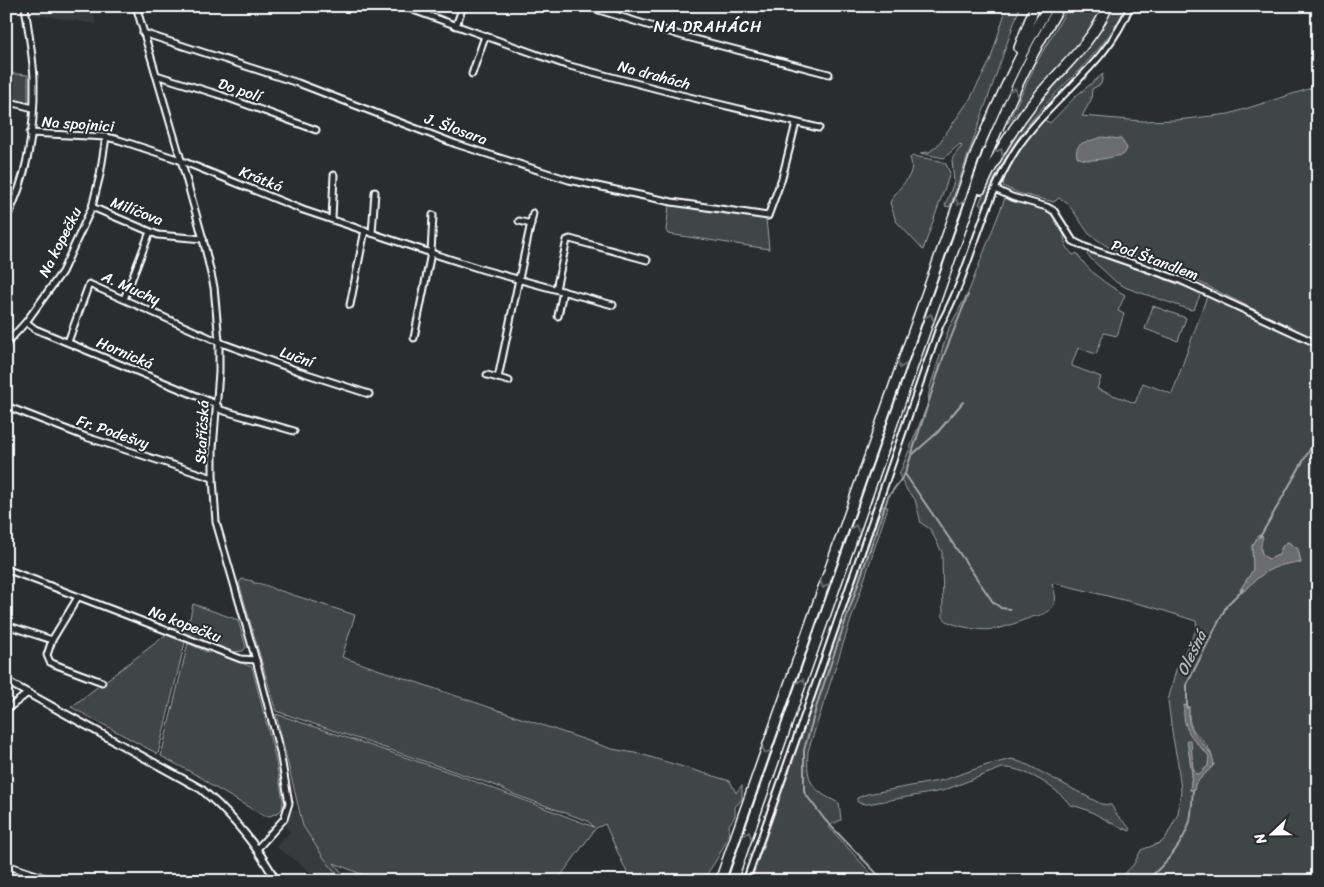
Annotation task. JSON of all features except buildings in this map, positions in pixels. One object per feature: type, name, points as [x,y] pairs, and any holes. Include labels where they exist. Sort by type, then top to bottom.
[{"type":"highway","points":[[720,881],[974,160],[1003,92],[1035,6]]},
{"type":"highway","points":[[1003,92],[1027,43],[1049,6]]},
{"type":"highway","points":[[732,881],[988,152],[1011,96],[1060,6]]},
{"type":"highway","points":[[956,244],[993,162],[1008,138],[1040,94],[1086,42],[1108,6]]},
{"type":"street","points":[[6,219],[16,200],[22,181],[33,108],[34,78],[25,6]]},
{"type":"street","name":"Staříčská","points":[[136,6],[203,239],[214,288],[219,341],[212,478],[218,533],[256,660],[280,752],[289,803],[284,819],[257,849]]},
{"type":"street","name":"Na drahách","points":[[402,6],[566,65],[819,128]]},
{"type":"street","points":[[456,26],[463,6]]},
{"type":"street","points":[[586,6],[683,36],[829,74]]},
{"type":"street","points":[[746,881],[826,657],[940,326],[954,302],[995,189],[1009,162],[1029,132],[1110,43],[1120,28],[1130,6]]},
{"type":"street","name":"J. Šlosara","points":[[144,33],[298,84],[456,144],[569,180],[672,202],[768,216],[782,178],[796,122]]},
{"type":"street","points":[[472,74],[485,36]]},
{"type":"street","name":"Do polí","points":[[156,75],[220,95],[316,130]]},
{"type":"street","points":[[6,101],[33,108]]},
{"type":"street","name":"Na spojnici","points":[[30,133],[106,137],[181,160]]},
{"type":"street","name":"Na kopečku","points":[[6,344],[26,322],[62,272],[92,207],[100,175],[106,137]]},
{"type":"street","name":"Krátká","points":[[181,160],[303,210],[430,253],[519,280],[613,305]]},
{"type":"street","points":[[332,219],[334,174]]},
{"type":"street","name":"Pod Štandlem","points":[[995,189],[1012,197],[1047,207],[1054,211],[1073,241],[1085,247],[1180,280],[1318,344]]},
{"type":"street","points":[[372,233],[375,192]]},
{"type":"street","name":"Milíčova","points":[[92,207],[158,235],[203,239]]},
{"type":"street","points":[[498,378],[533,213]]},
{"type":"street","points":[[414,338],[430,253],[433,215]]},
{"type":"street","points":[[520,221],[531,224]]},
{"type":"street","points":[[350,305],[364,230]]},
{"type":"street","points":[[124,299],[150,232]]},
{"type":"street","points":[[556,290],[567,240],[570,239],[647,260]]},
{"type":"street","name":"A. Muchy","points":[[68,342],[89,284],[219,341]]},
{"type":"street","points":[[558,316],[563,291]]},
{"type":"street","name":"Hornická","points":[[26,322],[35,329],[216,404],[222,410],[294,431]]},
{"type":"street","name":"Luční","points":[[219,341],[301,372],[369,394]]},
{"type":"street","points":[[487,375],[509,381]]},
{"type":"street","name":"Fr. Podešvy","points":[[6,406],[86,437],[212,478]]},
{"type":"street","name":"Na kopečku","points":[[6,569],[240,659],[256,660]]},
{"type":"street","points":[[78,597],[52,640],[47,652],[50,662],[102,682]]},
{"type":"street","points":[[6,625],[52,640]]},
{"type":"street","points":[[6,680],[200,789],[227,813],[257,849],[276,881]]},
{"type":"street","points":[[6,710],[28,693]]},
{"type":"street","points":[[6,865],[55,881]]},
{"type":"shaded area","points":[[32,6],[92,6],[96,24],[31,14]]},
{"type":"shaded area","points":[[1007,6],[1020,6],[950,207],[945,206],[954,182],[952,160],[962,146],[960,144],[944,158],[920,153],[929,152],[937,146],[970,99],[990,61]]},
{"type":"shaded area","points":[[1069,6],[1103,6],[1071,53],[1007,124],[1038,60]]},
{"type":"shaded area","points":[[1113,6],[1126,6],[1100,47],[1034,117],[1016,141],[994,180],[983,207],[979,204],[997,163],[1013,137],[1031,113],[1087,49]]},
{"type":"shaded area","points":[[6,73],[28,75],[28,101],[25,103],[6,98]]},
{"type":"shaded area","points":[[1103,74],[1101,84],[1092,89],[1091,100],[1082,116],[1142,121],[1177,120],[1229,114],[1318,86],[1318,341],[1183,274],[1108,247],[1089,234],[1067,202],[1059,198],[1054,202],[1018,193],[1003,186],[1005,177],[1014,159],[1043,119],[1050,123],[1076,96]]},
{"type":"shaded area","points":[[1102,137],[1121,139],[1127,148],[1125,153],[1123,155],[1094,160],[1077,157],[1076,151],[1080,145]]},
{"type":"shaded area","points":[[913,156],[940,161],[946,164],[950,173],[923,250],[896,221],[890,203],[909,176],[912,165],[910,158]]},
{"type":"shaded area","points":[[1005,198],[1046,209],[1053,214],[1063,230],[1066,247],[1073,255],[1077,253],[1086,266],[1098,277],[1125,295],[1118,311],[1124,314],[1117,336],[1104,333],[1096,354],[1078,348],[1072,364],[1072,366],[1101,377],[1097,389],[1135,403],[1143,383],[1172,394],[1207,296],[1318,347],[1318,881],[1118,881],[1134,864],[1141,850],[1160,843],[1165,839],[1178,814],[1181,791],[1168,701],[1176,670],[1197,628],[1196,621],[1152,607],[1055,583],[1052,585],[1055,601],[1050,610],[1042,615],[1005,627],[981,630],[951,623],[943,617],[942,552],[930,529],[921,523],[915,499],[908,492],[899,475],[927,406],[930,387],[949,328],[968,293]],"holes":[[[1259,535],[1261,549],[1265,557],[1269,559],[1279,555],[1282,547],[1288,542],[1298,549],[1301,563],[1292,563],[1269,570],[1243,592],[1240,590],[1253,570],[1252,546]],[[1185,705],[1189,707],[1192,727],[1209,749],[1214,765],[1195,784],[1194,790],[1190,790],[1192,774],[1187,740],[1196,774],[1199,774],[1208,766],[1209,756],[1190,734],[1185,720]]]},
{"type":"shaded area","points":[[672,204],[766,219],[769,249],[668,234],[666,230],[669,206]]},
{"type":"shaded area","points":[[1088,252],[1201,293],[1194,309],[1191,310],[1127,288],[1116,282],[1088,256]]},
{"type":"shaded area","points":[[1153,306],[1186,318],[1178,341],[1145,329]]},
{"type":"shaded area","points":[[882,506],[888,507],[808,751],[808,770],[812,784],[822,794],[839,803],[841,820],[828,826],[878,881],[751,881]]},
{"type":"shaded area","points":[[1259,535],[1263,537],[1261,550],[1266,558],[1269,559],[1279,555],[1283,545],[1288,542],[1298,549],[1301,563],[1292,563],[1269,570],[1243,592],[1240,590],[1253,570],[1252,546]]},
{"type":"shaded area","points":[[242,579],[355,615],[342,657],[612,749],[640,754],[730,781],[736,793],[742,785],[742,799],[735,807],[735,816],[729,825],[727,838],[714,863],[701,881],[626,881],[628,875],[605,824],[596,828],[557,881],[378,881],[334,863],[349,881],[342,881],[303,826],[276,714],[458,775],[594,827],[588,821],[513,794],[497,786],[276,711],[239,583]]},
{"type":"shaded area","points":[[193,604],[238,620],[246,647],[243,651],[234,652],[173,630],[190,618]]},
{"type":"shaded area","points":[[166,635],[185,642],[158,754],[71,707]]},
{"type":"shaded area","points":[[188,643],[209,653],[210,651],[252,667],[275,757],[283,800],[282,809],[279,812],[270,816],[264,816],[212,786],[202,778],[161,756]]},
{"type":"shaded area","points":[[1184,705],[1189,707],[1191,729],[1207,748],[1214,765],[1195,784],[1194,790],[1190,790],[1192,774],[1187,740],[1191,742],[1193,768],[1196,774],[1199,774],[1208,766],[1209,756],[1187,728]]},
{"type":"shaded area","points":[[1012,759],[1028,765],[1101,804],[1111,805],[1117,815],[1129,827],[1130,831],[1094,813],[1070,805],[1058,792],[1040,780],[1010,768],[1002,768],[942,791],[867,804],[857,801],[857,798],[867,794],[944,780],[987,765]]},
{"type":"shaded area","points":[[292,810],[298,810],[302,824],[311,839],[343,881],[319,881],[298,862],[276,847],[290,831],[286,827]]},
{"type":"waterway","points":[[884,881],[825,820],[804,792],[804,750],[819,698],[888,497],[905,474],[944,355],[968,295]]},
{"type":"waterway","points":[[913,454],[937,433],[963,402]]},
{"type":"waterway","name":"Olešná","points":[[1260,537],[1318,435]]},
{"type":"waterway","points":[[905,474],[993,602],[1001,608],[1010,609]]},
{"type":"waterway","name":"Olešná","points":[[1187,708],[1187,684],[1227,605],[1243,589]]},
{"type":"waterway","name":"Olešná","points":[[1146,881],[1160,868],[1183,838],[1190,821],[1193,790]]},
{"type":"district","name":"NA DRAHÁCH","points":[[708,26]]}]
